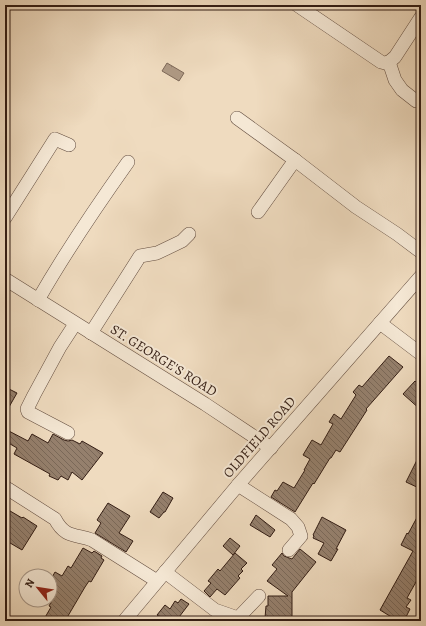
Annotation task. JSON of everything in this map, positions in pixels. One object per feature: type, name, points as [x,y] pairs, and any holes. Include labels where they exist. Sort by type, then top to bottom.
[{"type":"street","points":[[297,5],[381,62],[385,63],[389,62],[395,57],[421,17]]},
{"type":"street","points":[[389,62],[395,80],[402,90],[416,102]]},
{"type":"street","points":[[237,118],[356,207],[421,252]]},
{"type":"street","points":[[5,218],[55,139],[69,145]]},
{"type":"street","points":[[258,212],[295,160]]},
{"type":"street","points":[[38,300],[49,280],[128,162]]},
{"type":"street","points":[[91,333],[140,256],[157,253],[182,241],[189,234]]},
{"type":"street","name":"OLDFIELD ROAD","points":[[124,621],[238,486],[421,276]]},
{"type":"street","name":"ST. GEORGE'S ROAD","points":[[5,279],[205,404],[271,448]]},
{"type":"street","points":[[380,323],[421,354]]},
{"type":"street","points":[[68,433],[28,412],[27,408],[60,346],[75,324]]},
{"type":"street","points":[[238,486],[291,519],[298,527],[300,536],[290,550]]},
{"type":"street","points":[[8,489],[55,519],[58,525],[66,533],[92,540],[161,577],[215,610],[238,620],[259,596]]},
{"type":"water","points":[[167,63],[184,73],[179,81],[162,71]]},
{"type":"building","points":[[389,356],[403,367],[366,409],[367,410],[340,452],[336,450],[330,458],[295,512],[271,497],[275,490],[277,491],[283,482],[294,488],[310,459],[303,455],[312,440],[321,445],[333,424],[329,422],[334,414],[341,419],[356,395],[353,392],[359,385],[362,387]]},
{"type":"building","points":[[415,381],[421,386],[421,410],[403,394]]},
{"type":"building","points":[[5,387],[17,393],[5,414]]},
{"type":"building","points":[[5,429],[28,441],[32,434],[48,443],[53,434],[64,440],[72,440],[80,444],[82,441],[103,453],[82,480],[72,472],[68,480],[61,476],[58,480],[14,454],[17,448],[5,441]]},
{"type":"building","points":[[421,452],[421,489],[406,482]]},
{"type":"building","points":[[163,492],[173,498],[165,512],[159,518],[150,512]]},
{"type":"building","points":[[108,503],[130,516],[119,533],[133,541],[126,552],[95,533],[101,523],[97,520]]},
{"type":"building","points":[[5,508],[37,526],[22,550],[5,540]]},
{"type":"building","points":[[421,510],[421,573],[407,598],[411,600],[406,607],[410,609],[404,621],[398,621],[380,610],[413,551],[401,545]]},
{"type":"building","points":[[256,515],[275,530],[270,537],[250,525]]},
{"type":"building","points":[[322,517],[346,530],[331,561],[318,554],[324,543],[313,538]]},
{"type":"building","points":[[230,538],[240,546],[233,555],[223,546]]},
{"type":"building","points":[[83,548],[92,553],[94,551],[102,556],[101,558],[104,560],[91,582],[89,581],[85,587],[65,621],[43,621],[50,608],[58,608],[58,574],[62,576],[68,566],[71,568]]},
{"type":"building","points":[[300,549],[316,562],[292,592],[292,618],[265,618],[266,606],[268,606],[268,596],[288,596],[267,581],[277,569],[272,565],[282,553],[284,556],[292,559]]},
{"type":"building","points":[[235,553],[247,563],[241,569],[243,571],[238,576],[240,578],[225,595],[217,589],[210,597],[204,591],[211,583],[208,581],[218,569],[220,571]]},
{"type":"building","points":[[181,599],[189,604],[176,621],[166,621],[157,615],[165,605],[170,609],[175,601],[178,603]]}]
